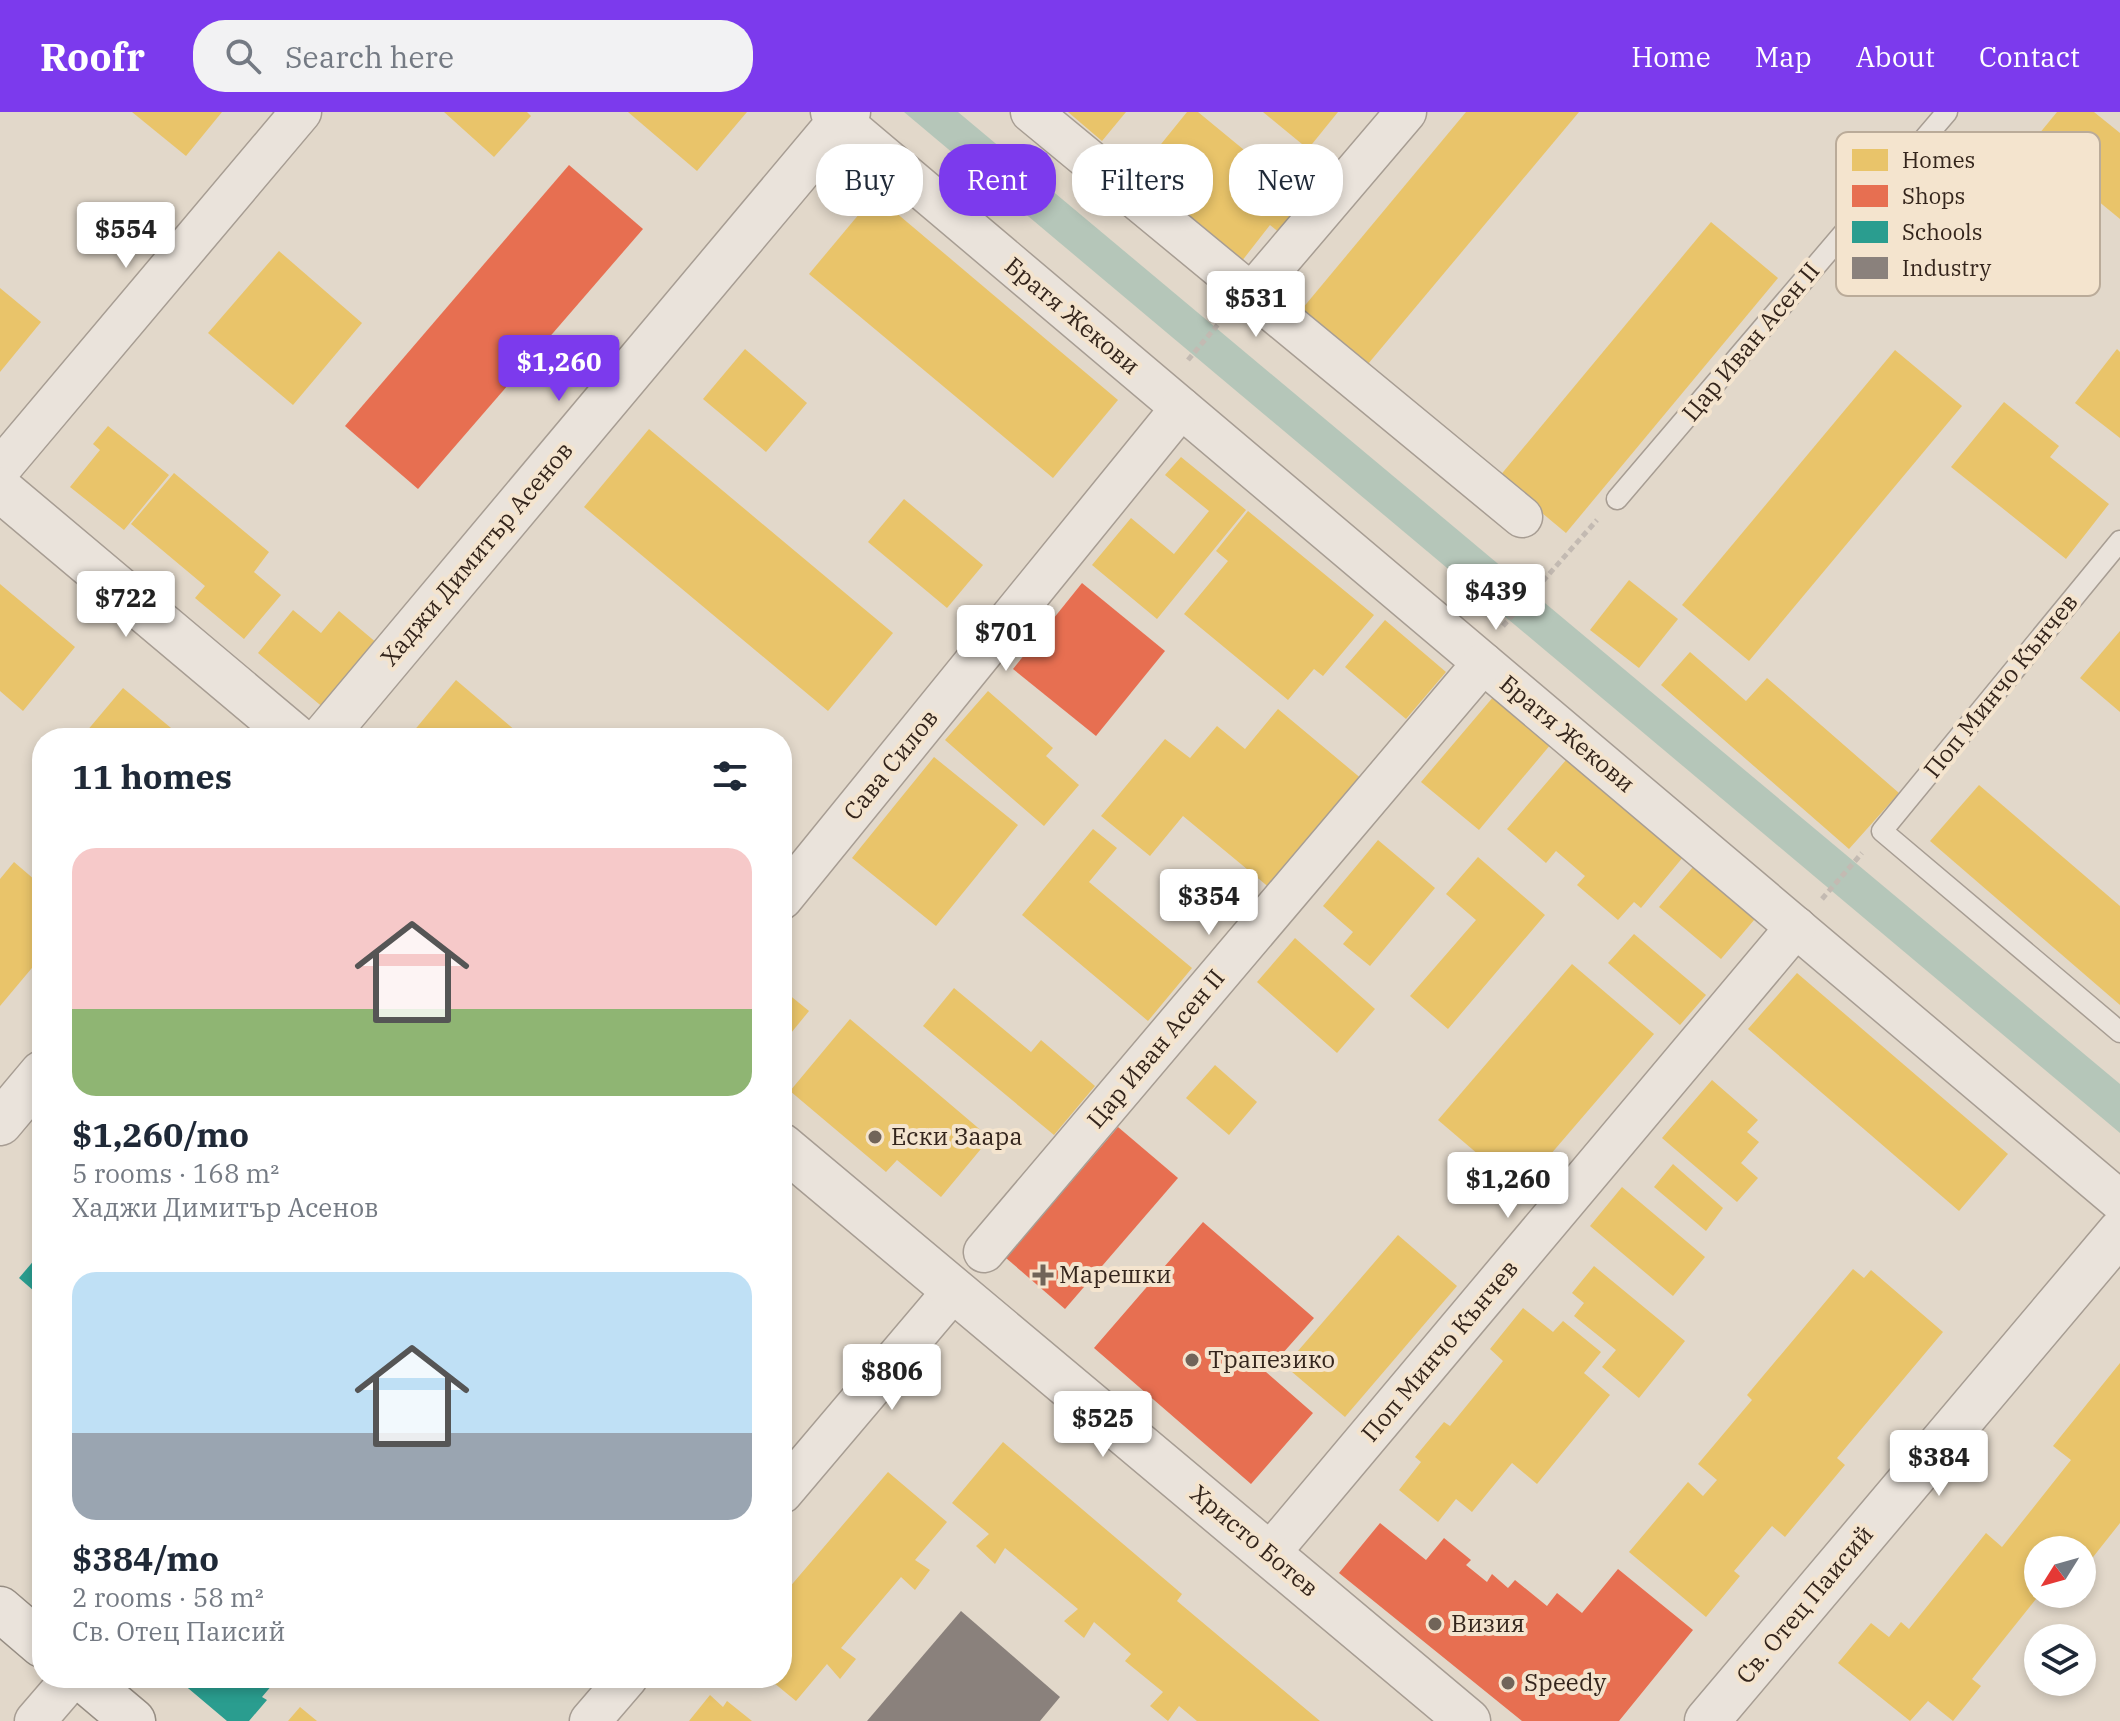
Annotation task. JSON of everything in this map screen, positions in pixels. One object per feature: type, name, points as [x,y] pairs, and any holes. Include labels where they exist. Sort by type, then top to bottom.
[{"type":"street","points":[[0,469],[301,112]]},
{"type":"street","points":[[1031,112],[1522,517]]},
{"type":"street","points":[[1251,294],[1406,112]]},
{"type":"street","name":"Братя Жекови","points":[[840,115],[1181,408],[1492,646],[1806,917],[2120,1201]]},
{"type":"street","name":"Хаджи Димитър Асенов","points":[[331,728],[840,115]]},
{"type":"street","name":"Сава Силов","points":[[792,887],[1181,408]]},
{"type":"street","points":[[0,489],[284,728]]},
{"type":"street","name":"Цар Иван Асен II","points":[[984,1252],[1492,646]]},
{"type":"street","name":"Поп Минчо Кънчев","points":[[1269,1554],[1806,917]]},
{"type":"street","points":[[0,1123],[32,1085]]},
{"type":"street","name":"Христо Ботев","points":[[792,1154],[1468,1721]]},
{"type":"street","name":"Св. Отец Паисий","points":[[1707,1721],[2120,1232]]},
{"type":"street","points":[[792,1481],[954,1290]]},
{"type":"street","points":[[0,1609],[32,1636]]},
{"type":"street","points":[[35,1721],[63,1688]]},
{"type":"street","points":[[94,1688],[133,1721]]},
{"type":"street","points":[[590,1721],[618,1688]]},
{"type":"lane","name":"Цар Иван Асен II","points":[[1930,132],[1947,112]]},
{"type":"lane","name":"Цар Иван Асен II","points":[[1617,499],[1836,242]]},
{"type":"lane","name":"Поп Минчо Кънчев","points":[[2120,541],[1882,831],[2120,1032]]},
{"type":"path","points":[[1187,360],[1220,322]]},
{"type":"path","points":[[1492,646],[1532,592],[1617,499]]},
{"type":"path","points":[[1806,917],[1857,859]]},
{"type":"shaded area","points":[[904,112],[958,112],[996,144],[942,144]]},
{"type":"shaded area","points":[[1056,194],[1072,207],[1072,216],[1082,216],[2120,1084],[2120,1133],[1028,216],[1056,216]]},
{"type":"building: Homes","points":[[132,112],[222,112],[186,156]]},
{"type":"building: Homes","points":[[444,112],[527,112],[531,116],[494,157]]},
{"type":"building: Homes","points":[[628,112],[747,112],[697,171]]},
{"type":"building: Homes","points":[[1068,112],[1126,112],[1102,141]]},
{"type":"building: Homes","points":[[1187,112],[1198,112],[1237,144],[1229,144],[1229,216],[1304,216],[1286,238],[1270,225],[1238,266],[1176,216],[1213,216],[1213,144],[1161,144]]},
{"type":"building: Homes","points":[[1263,112],[1338,112],[1312,144],[1302,144]]},
{"type":"building: Homes","points":[[1466,112],[1579,112],[1368,364],[1302,309]]},
{"type":"building: Homes","points":[[2057,112],[2094,112],[2120,133],[2120,219],[2100,203],[2100,132],[2041,132]]},
{"type":"building: Homes","points":[[857,216],[900,216],[1118,400],[1053,478],[809,274]]},
{"type":"building: Homes","points":[[1711,222],[1778,278],[1566,533],[1499,477]]},
{"type":"building: Homes","points":[[279,251],[362,323],[293,405],[208,333]]},
{"type":"building: Homes","points":[[0,288],[41,322],[0,372]]},
{"type":"building: Homes","points":[[745,349],[807,403],[766,452],[703,399]]},
{"type":"building: Homes","points":[[2117,349],[2120,352],[2120,438],[2075,403]]},
{"type":"building: Homes","points":[[1895,350],[1962,406],[1749,661],[1682,605]]},
{"type":"building: Homes","points":[[2004,402],[2059,446],[2050,457],[2109,504],[2066,559],[1951,467]]},
{"type":"building: Homes","points":[[108,426],[169,475],[124,530],[70,487],[100,450],[93,444]]},
{"type":"building: Homes","points":[[649,429],[893,633],[828,711],[584,507]]},
{"type":"building: Homes","points":[[1181,457],[1246,510],[1157,619],[1092,565],[1131,518],[1174,554],[1209,511],[1165,475]]},
{"type":"building: Homes","points":[[174,473],[269,552],[254,572],[281,595],[244,639],[195,598],[205,586],[131,524]]},
{"type":"building: Homes","points":[[904,499],[983,565],[947,608],[868,542]]},
{"type":"building: Homes","points":[[1248,511],[1374,615],[1323,676],[1314,669],[1288,700],[1184,614],[1228,561],[1216,551]]},
{"type":"building: Homes","points":[[1629,580],[1678,619],[1639,668],[1590,630]]},
{"type":"building: Homes","points":[[0,584],[75,647],[23,711],[0,691]]},
{"type":"building: Homes","points":[[293,610],[321,633],[339,611],[378,644],[325,709],[258,653]]},
{"type":"building: Homes","points":[[1385,620],[1446,672],[1406,719],[1345,667]]},
{"type":"building: Homes","points":[[2120,631],[2120,712],[2080,678]]},
{"type":"building: Homes","points":[[1690,652],[1746,701],[1767,678],[1899,793],[1849,849],[1661,685]]},
{"type":"building: Homes","points":[[456,680],[512,728],[416,728]]},
{"type":"building: Homes","points":[[123,688],[171,728],[89,728]]},
{"type":"building: Homes","points":[[988,691],[1053,748],[1046,756],[1079,785],[1044,826],[945,740]]},
{"type":"building: Homes","points":[[1494,696],[1551,744],[1479,830],[1421,782]]},
{"type":"building: Homes","points":[[1278,709],[1363,780],[1271,889],[1183,816],[1150,856],[1101,816],[1165,739],[1190,758],[1217,726],[1245,749]]},
{"type":"building: Homes","points":[[1572,753],[1688,851],[1641,908],[1634,902],[1618,920],[1577,885],[1585,876],[1556,851],[1546,863],[1507,829]]},
{"type":"building: Homes","points":[[934,757],[1018,825],[936,926],[852,858]]},
{"type":"building: Homes","points":[[1979,785],[2120,906],[2120,1005],[1930,841]]},
{"type":"building: Homes","points":[[1093,829],[1117,848],[1089,882],[1192,968],[1148,1021],[1022,915]]},
{"type":"building: Homes","points":[[1378,840],[1435,888],[1370,966],[1343,944],[1353,932],[1323,906]]},
{"type":"building: Homes","points":[[1478,857],[1545,915],[1448,1029],[1410,996],[1476,920],[1446,894]]},
{"type":"building: Homes","points":[[1699,860],[1760,913],[1721,959],[1659,907]]},
{"type":"building: Homes","points":[[14,862],[32,877],[32,968],[0,1006],[0,879]]},
{"type":"building: Homes","points":[[1634,934],[1706,995],[1680,1025],[1608,963]]},
{"type":"building: Homes","points":[[1295,938],[1375,1009],[1337,1053],[1257,982]]},
{"type":"building: Homes","points":[[1572,964],[1654,1034],[1520,1190],[1438,1120]]},
{"type":"building: Homes","points":[[1797,973],[2008,1154],[1959,1211],[1748,1029]]},
{"type":"building: Homes","points":[[954,988],[1031,1052],[1041,1040],[1095,1086],[1054,1135],[923,1026]]},
{"type":"building: Homes","points":[[792,997],[809,1011],[792,1032]]},
{"type":"building: Homes","points":[[850,1019],[990,1138],[941,1197],[897,1160],[886,1172],[792,1093],[792,1089]]},
{"type":"building: Homes","points":[[1215,1065],[1257,1102],[1229,1135],[1186,1098]]},
{"type":"building: Homes","points":[[1712,1080],[1758,1120],[1747,1132],[1759,1142],[1741,1163],[1758,1178],[1737,1202],[1662,1138]]},
{"type":"building: Homes","points":[[1673,1164],[1723,1208],[1706,1231],[1654,1187]]},
{"type":"building: Homes","points":[[1622,1187],[1705,1257],[1673,1296],[1590,1226]]},
{"type":"building: Homes","points":[[1398,1235],[1457,1286],[1345,1417],[1285,1366]]},
{"type":"building: Homes","points":[[1594,1266],[1685,1341],[1639,1398],[1602,1367],[1616,1350],[1574,1316],[1584,1303],[1572,1293]]},
{"type":"building: Homes","points":[[1853,1269],[1864,1278],[1871,1270],[1943,1332],[1837,1458],[1845,1465],[1785,1537],[1772,1526],[1734,1571],[1740,1576],[1706,1617],[1629,1552],[1688,1482],[1703,1496],[1717,1480],[1698,1464],[1752,1400],[1747,1395]]},
{"type":"building: Homes","points":[[1523,1308],[1553,1332],[1563,1321],[1601,1352],[1584,1373],[1610,1395],[1537,1484],[1512,1463],[1472,1512],[1456,1499],[1438,1522],[1399,1490],[1421,1462],[1415,1457],[1444,1422],[1450,1426],[1503,1361],[1490,1349]]},
{"type":"building: Homes","points":[[2120,1363],[2120,1523],[2096,1553],[2096,1536],[2024,1536],[2024,1608],[2029,1608],[1972,1679],[1981,1686],[1953,1721],[1928,1701],[1910,1721],[1838,1663],[1871,1623],[1889,1637],[1901,1622],[1909,1629],[1986,1533],[2002,1547],[2071,1460],[2053,1446]]},
{"type":"building: Homes","points":[[1003,1442],[1182,1594],[1177,1601],[1320,1721],[1197,1721],[1179,1706],[1168,1721],[1150,1706],[1163,1692],[1125,1661],[1131,1654],[1094,1622],[1084,1638],[1064,1621],[1078,1609],[1005,1548],[995,1564],[976,1546],[989,1534],[952,1503]]},
{"type":"building: Homes","points":[[888,1472],[947,1522],[915,1560],[930,1570],[915,1590],[901,1577],[841,1648],[856,1659],[840,1679],[827,1664],[796,1701],[780,1688],[792,1688],[792,1584]]},
{"type":"building: Homes","points":[[710,1695],[723,1707],[727,1701],[752,1721],[689,1721]]},
{"type":"building: Homes","points":[[300,1707],[317,1721],[288,1721]]},
{"type":"building: Shops","points":[[569,165],[643,229],[418,489],[345,426]]},
{"type":"building: Shops","points":[[1082,583],[1165,651],[1096,736],[1013,669]]},
{"type":"building: Shops","points":[[1118,1127],[1178,1178],[1065,1309],[1006,1258]]},
{"type":"building: Shops","name":"Трапезико","points":[[1203,1222],[1314,1318],[1266,1372],[1313,1413],[1251,1484],[1094,1348]]},
{"type":"building: Shops","points":[[1380,1523],[1426,1560],[1444,1538],[1471,1560],[1466,1565],[1487,1582],[1492,1574],[1508,1588],[1515,1580],[1547,1606],[1557,1593],[1582,1613],[1618,1569],[1693,1630],[1619,1721],[1522,1721],[1339,1573]]},
{"type":"building: Schools","points":[[32,1263],[32,1289],[19,1278]]},
{"type":"building: Schools","points":[[188,1688],[270,1688],[262,1697],[267,1700],[249,1721],[227,1721]]},
{"type":"building: Industry","points":[[961,1611],[1060,1697],[1040,1721],[867,1721]]},
{"type":"place","name":"Ески Заара","points":[[875,1137]]},
{"type":"place","name":"Марешки","points":[[1043,1275]]},
{"type":"place","name":"Трапезико","points":[[1192,1360]]},
{"type":"place","name":"Визия","points":[[1435,1624]]},
{"type":"place","name":"Speedy","points":[[1508,1683]]}]
